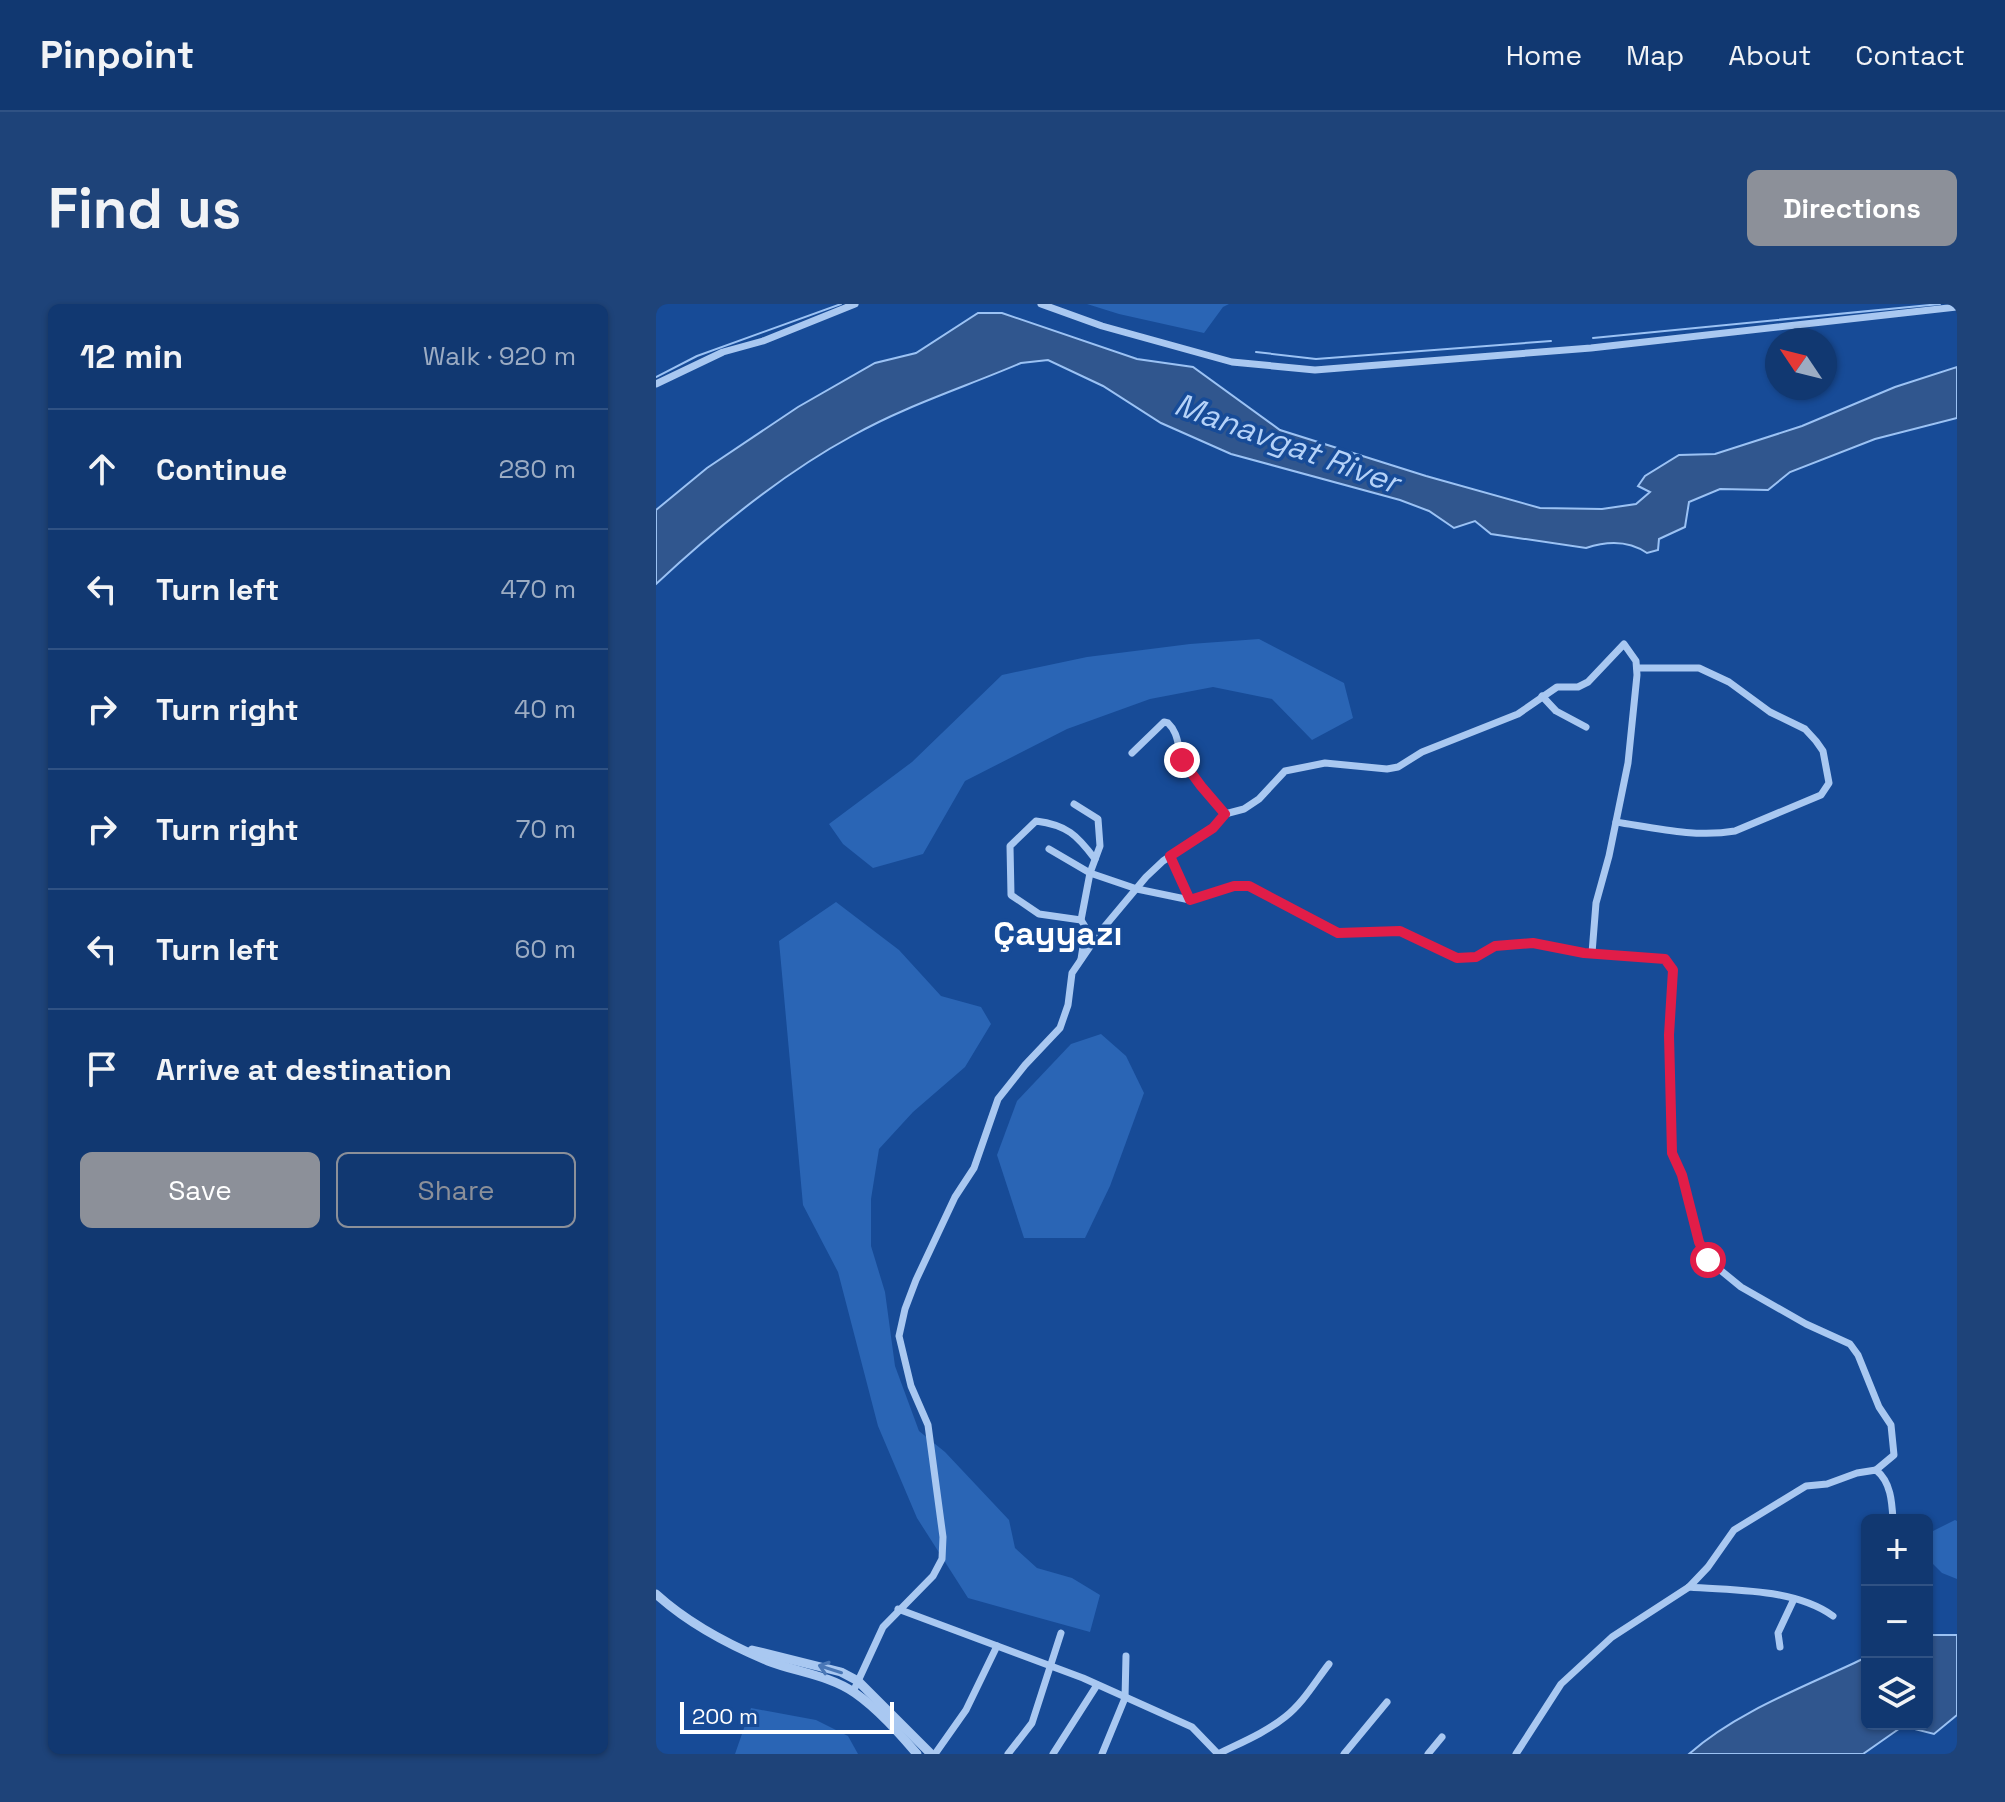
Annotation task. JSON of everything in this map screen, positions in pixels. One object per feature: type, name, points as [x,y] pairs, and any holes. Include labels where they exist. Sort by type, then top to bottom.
[{"type":"street","points":[[656,384],[723,352],[763,341],[854,304]]},
{"type":"street","points":[[1041,304],[1102,326],[1232,362],[1315,370],[1591,348],[1957,307]]},
{"type":"street","points":[[853,1692],[883,1627],[933,1576],[942,1559],[943,1537],[928,1425],[911,1386],[899,1336],[905,1309],[955,1197],[974,1168],[998,1099],[1060,1028],[1068,1005],[1072,973],[1100,932],[1146,877],[1170,856],[1213,828],[1225,814],[1244,809],[1259,799],[1285,771],[1325,763],[1387,769],[1398,767],[1422,752],[1518,714],[1557,687],[1578,687],[1588,682],[1624,644],[1636,661],[1637,668],[1628,763],[1596,903],[1592,953]]},
{"type":"street","points":[[1616,822],[1720,834],[1735,831],[1821,795],[1829,783],[1823,751],[1805,729],[1770,712],[1729,682],[1699,668],[1637,668]]},
{"type":"street","points":[[1542,696],[1556,711],[1586,727]]},
{"type":"street","points":[[1132,753],[1156,728],[1164,722],[1168,723],[1177,737],[1182,760],[1225,814]]},
{"type":"street","points":[[1074,804],[1098,819],[1100,846],[1090,873],[1081,920],[1086,928],[1081,962]]},
{"type":"street","points":[[1081,920],[1039,914],[1011,895],[1010,846],[1036,821],[1048,822],[1067,828],[1095,859]]},
{"type":"street","points":[[1049,849],[1090,873],[1137,889],[1190,900],[1234,886],[1249,886],[1338,933],[1400,931],[1457,958],[1476,957],[1495,946],[1533,943],[1592,953],[1665,959],[1670,964],[1673,970],[1669,1035],[1672,1153],[1682,1175],[1699,1242],[1708,1260],[1741,1287],[1806,1324],[1850,1344],[1858,1355],[1879,1407],[1891,1425],[1894,1455],[1876,1470],[1827,1484],[1806,1486],[1734,1530],[1708,1567],[1689,1587],[1591,1653],[1561,1684],[1516,1754]]},
{"type":"street","points":[[1170,856],[1190,900]]},
{"type":"street","points":[[1876,1470],[1884,1476],[1892,1499],[1893,1514]]},
{"type":"street","points":[[1689,1587],[1794,1599],[1824,1609],[1833,1616]]},
{"type":"street","points":[[656,1594],[702,1630],[767,1661],[834,1681],[853,1692],[917,1754]]},
{"type":"street","points":[[1780,1647],[1778,1633],[1794,1599]]},
{"type":"street","points":[[898,1609],[1051,1666],[1192,1727],[1218,1754],[1284,1718],[1300,1703],[1329,1664]]},
{"type":"street","points":[[1008,1754],[1032,1723],[1061,1633]]},
{"type":"street","points":[[741,1648],[827,1668],[858,1681],[933,1754],[966,1710],[997,1646]]},
{"type":"street","points":[[1103,1754],[1125,1698],[1126,1656]]},
{"type":"street","points":[[1053,1754],[1097,1685]]},
{"type":"street","points":[[1344,1754],[1387,1702]]},
{"type":"street","points":[[1428,1754],[1442,1737]]},
{"type":"shaded area","points":[[1087,304],[1229,304],[1223,307],[1204,333]]},
{"type":"shaded area","points":[[1259,639],[1344,683],[1353,718],[1312,740],[1272,699],[1213,687],[1150,699],[1067,729],[965,781],[923,854],[873,868],[843,844],[829,824],[912,762],[1002,675],[1087,657]]},
{"type":"shaded area","points":[[836,902],[899,950],[941,996],[981,1007],[991,1024],[965,1067],[913,1112],[879,1149],[871,1199],[871,1246],[885,1292],[895,1366],[919,1431],[945,1452],[1009,1520],[1015,1548],[1037,1568],[1072,1578],[1100,1595],[1090,1632],[968,1598],[917,1518],[878,1426],[838,1272],[803,1205],[779,941]]},
{"type":"shaded area","points":[[1101,1034],[1126,1056],[1144,1093],[1110,1186],[1085,1238],[1024,1238],[997,1155],[1017,1101],[1071,1044]]},
{"type":"shaded area","points":[[1957,1521],[1957,1579],[1942,1573],[1933,1564],[1933,1531]]},
{"type":"shaded area","points":[[751,1708],[816,1720],[848,1736],[858,1754],[735,1754]]},
{"type":"water","name":"Manavgat River","points":[[978,313],[1002,313],[1137,359],[1193,367],[1280,430],[1540,508],[1602,509],[1636,504],[1650,492],[1638,486],[1645,476],[1679,455],[1715,454],[1802,426],[1895,387],[1957,367],[1957,418],[1875,439],[1790,472],[1768,490],[1720,489],[1689,502],[1685,527],[1659,539],[1658,550],[1647,553],[1625,544],[1610,543],[1586,548],[1491,534],[1475,521],[1454,528],[1429,511],[1400,500],[1231,454],[1161,423],[1103,386],[1048,360],[1021,363],[893,415],[825,451],[749,504],[656,584],[656,510],[707,468],[798,407],[875,363],[916,353]]},
{"type":"water","points":[[1933,1635],[1957,1635],[1957,1715],[1934,1734],[1918,1730],[1933,1730]]},
{"type":"water","points":[[1861,1660],[1861,1730],[1897,1730],[1863,1754],[1689,1754],[1729,1725]]},
{"type":"waterway","points":[[656,377],[697,356],[841,304]]},
{"type":"waterway","points":[[1593,338],[1940,304]]},
{"type":"waterway","points":[[1256,352],[1316,359],[1551,341]]},
{"type":"district","name":"Çayyazı","points":[[1058,933]]},
{"type":"route","points":[[1182,760],[1225,814],[1213,828],[1170,856],[1190,900],[1234,886],[1249,886],[1338,933],[1400,931],[1457,958],[1476,957],[1495,946],[1533,943],[1584,953],[1665,959],[1673,970],[1669,1035],[1672,1153],[1682,1175],[1699,1242],[1708,1260]]}]
